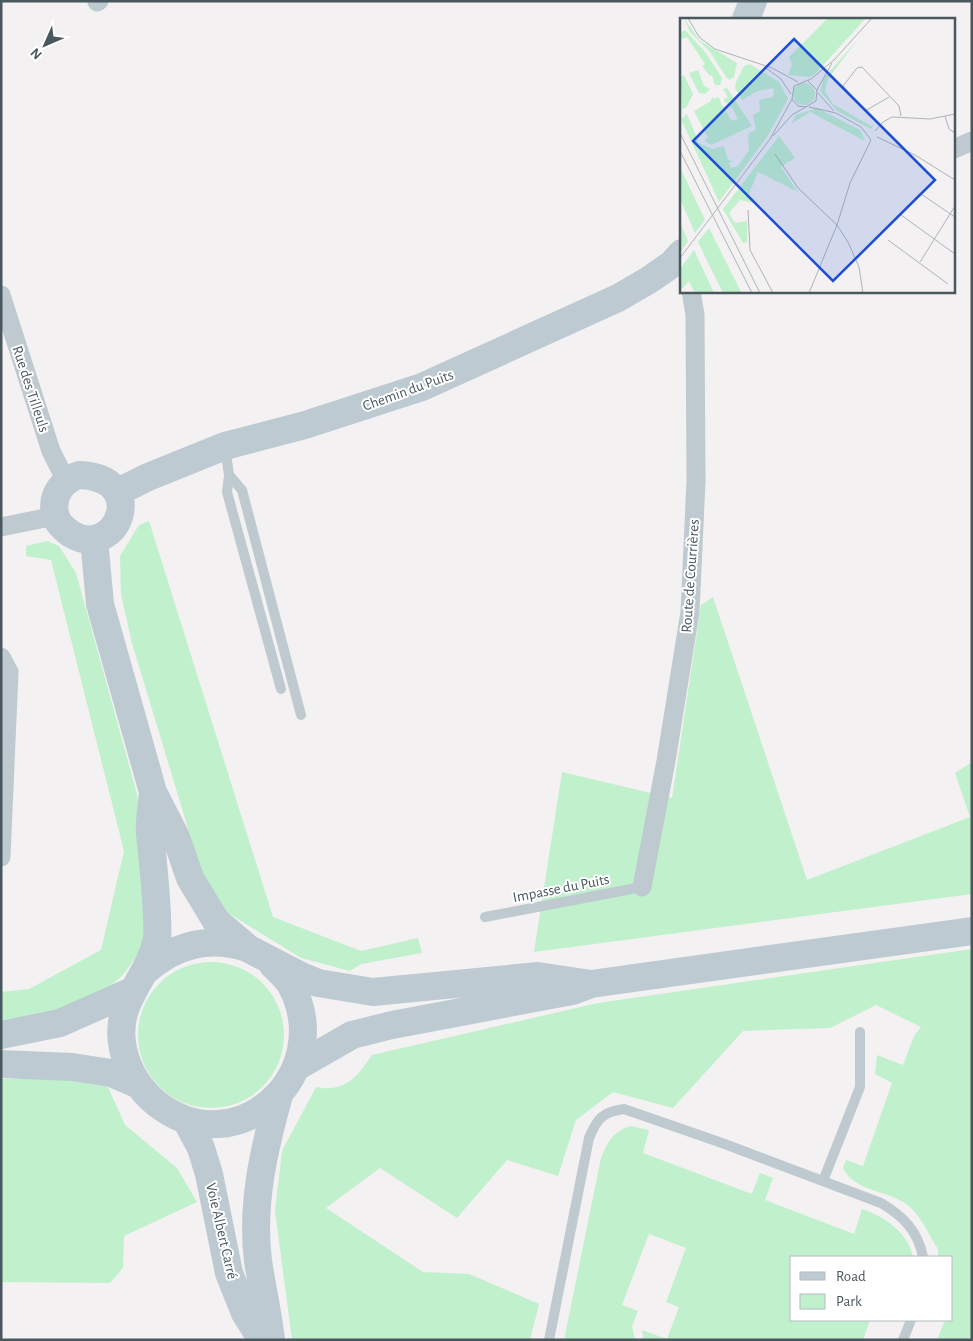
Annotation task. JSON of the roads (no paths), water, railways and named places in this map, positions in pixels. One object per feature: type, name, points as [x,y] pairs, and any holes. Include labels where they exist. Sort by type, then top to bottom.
[{"type":"street","points":[[746,18],[753,1]]},
{"type":"street","points":[[956,147],[972,141]]},
{"type":"street","name":"Chemin du Puits","points":[[118,492],[148,477],[224,446],[305,425],[422,387],[618,298],[672,264],[680,254]]},
{"type":"street","name":"Route de Courrières","points":[[642,887],[666,761],[690,612],[696,480],[694,315],[691,292]]},
{"type":"street","name":"Rue des Tilleuls","points":[[1,295],[51,451],[60,469],[70,478]]},
{"type":"street","points":[[79,475],[100,478],[118,492],[122,504],[121,515],[107,533],[94,539],[81,538],[71,533],[61,526],[55,516],[53,506],[56,495],[70,478],[79,475]]},
{"type":"street","points":[[1,527],[55,516]]},
{"type":"street","points":[[1,1064],[72,1067],[111,1073],[138,1085],[166,1111],[186,1120],[206,1124],[226,1123],[246,1118],[264,1108],[279,1095],[290,1082],[298,1066],[304,1038],[301,1010],[290,984],[260,956],[216,921],[190,878],[176,837],[153,792],[100,604],[94,539]]},
{"type":"street","points":[[1,657],[9,672],[1,857]]},
{"type":"street","points":[[138,1085],[129,1068],[123,1049],[122,1029],[124,1009],[157,939],[156,878],[150,831],[153,792]]},
{"type":"street","points":[[298,1066],[352,1035],[392,1025],[572,991],[591,984],[972,931]]},
{"type":"street","points":[[1,1034],[60,1023],[138,982],[158,960],[175,950],[193,943],[222,942],[260,956],[318,983],[373,992],[538,976],[591,984]]},
{"type":"street","name":"Voie Albert Carré","points":[[271,1340],[258,1260],[257,1215],[260,1169],[279,1095]]},
{"type":"street","name":"Voie Albert Carré","points":[[186,1120],[201,1148],[209,1174],[229,1273],[244,1313],[262,1340]]},
{"type":"lane","points":[[224,446],[229,475],[227,492],[280,689]]},
{"type":"lane","points":[[229,475],[242,490],[301,715]]},
{"type":"lane","name":"Impasse du Puits","points":[[485,917],[642,887]]},
{"type":"lane","points":[[823,1181],[860,1087],[860,1032]]},
{"type":"lane","points":[[549,1340],[589,1138],[597,1120],[611,1111],[624,1109],[722,1143],[881,1203],[899,1213],[913,1229],[923,1256]]},
{"type":"lane","points":[[903,1340],[911,1321]]}]
